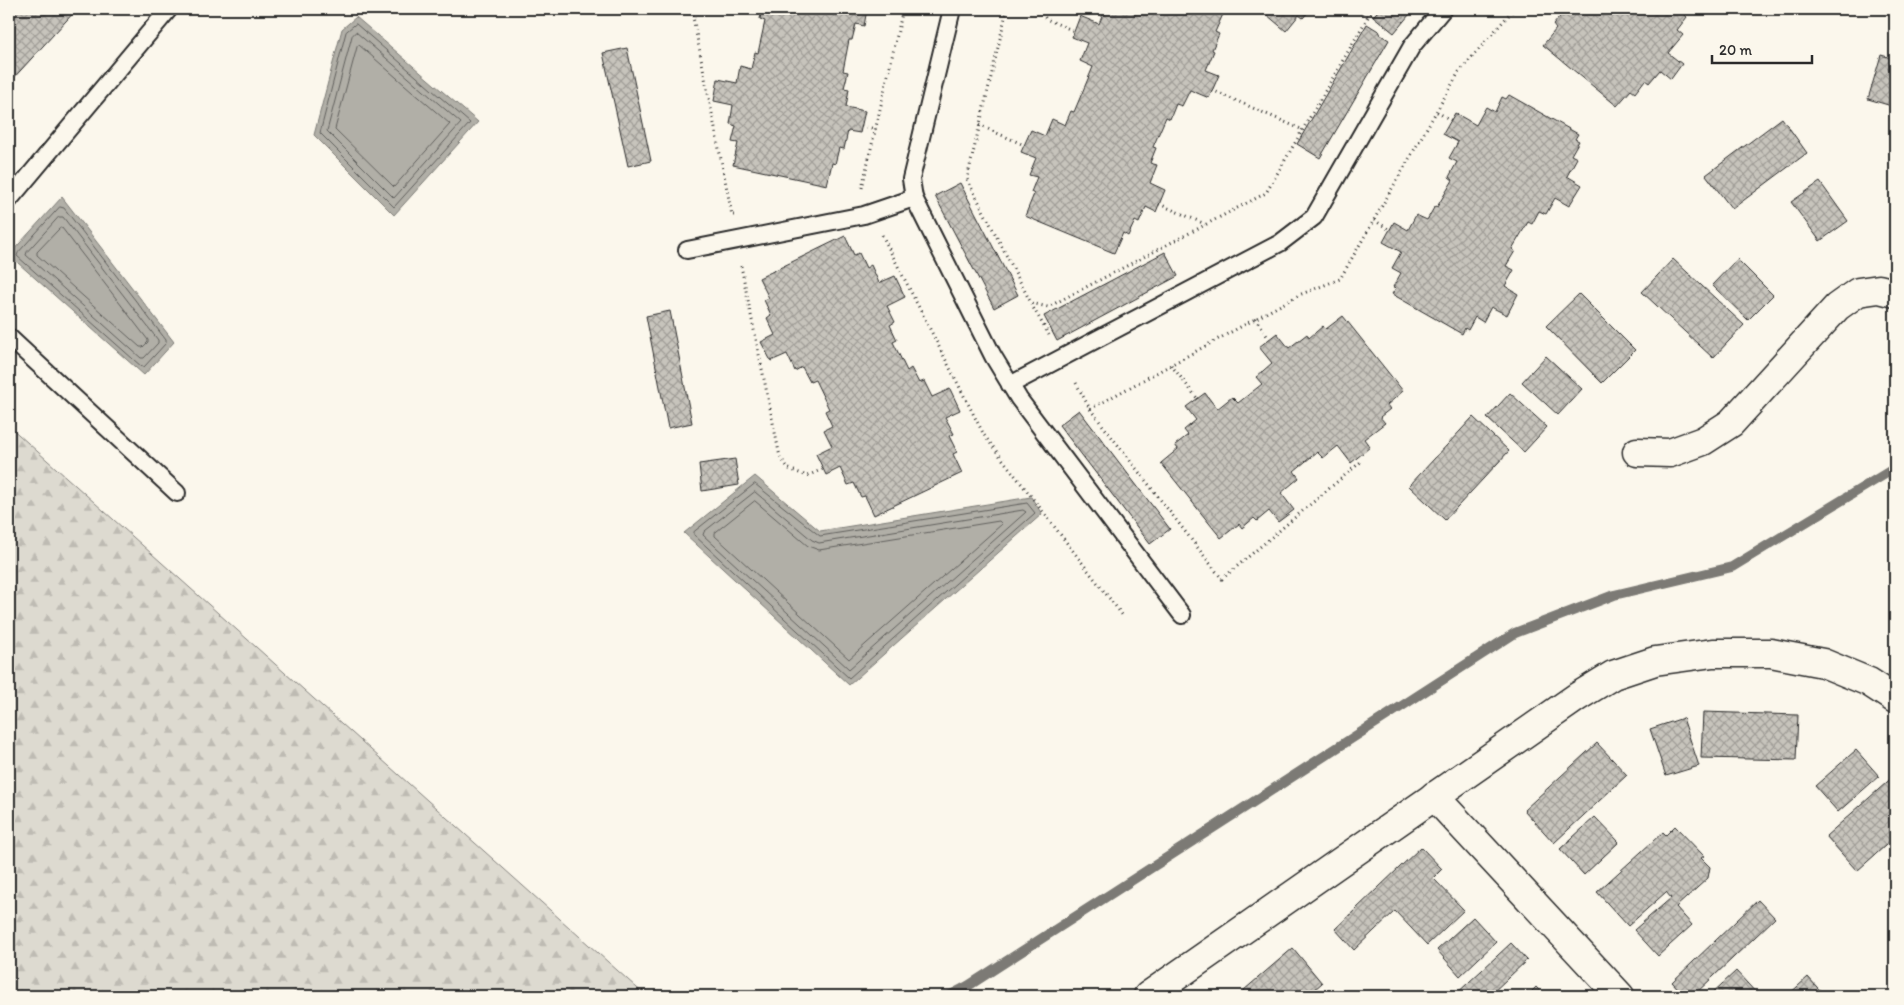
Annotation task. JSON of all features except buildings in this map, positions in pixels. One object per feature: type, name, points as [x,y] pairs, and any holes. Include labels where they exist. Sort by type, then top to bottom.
[{"type":"street","points":[[1637,452],[1670,453],[1703,441],[1731,423],[1837,307],[1858,292],[1879,289],[1895,293]]},
{"type":"street","points":[[1148,996],[1577,697],[1613,675],[1655,661],[1713,653],[1771,653],[1823,663],[1869,682],[1895,699]]},
{"type":"street","points":[[1434,796],[1620,996]]},
{"type":"lane","points":[[9,200],[169,9]]},
{"type":"lane","points":[[952,9],[911,179],[914,198],[993,356],[1010,385],[1182,615]]},
{"type":"lane","points":[[1010,385],[1280,243],[1314,217],[1412,46],[1443,9]]},
{"type":"lane","points":[[686,250],[864,215],[914,198]]},
{"type":"lane","points":[[9,337],[178,493]]},
{"type":"path","points":[[702,9],[693,17],[696,36],[732,215],[741,213]]},
{"type":"path","points":[[853,190],[862,188],[903,9]]},
{"type":"path","points":[[1007,9],[966,179],[1052,340]]},
{"type":"path","points":[[1039,9],[1046,19],[1074,31]]},
{"type":"path","points":[[1358,9],[1368,18]]},
{"type":"path","points":[[1031,303],[1048,308],[1266,192],[1368,18],[1376,9]]},
{"type":"path","points":[[1212,90],[1303,130]]},
{"type":"path","points":[[1436,112],[1451,120]]},
{"type":"path","points":[[980,125],[1024,145]]},
{"type":"path","points":[[861,126],[876,128]]},
{"type":"path","points":[[1159,204],[1205,224]]},
{"type":"path","points":[[1374,220],[1390,230]]},
{"type":"path","points":[[882,235],[984,435],[1123,616]]},
{"type":"path","points":[[740,263],[780,457],[789,469],[807,476],[823,469]]},
{"type":"path","points":[[1255,318],[1269,339]]},
{"type":"path","points":[[1171,364],[1198,398]]},
{"type":"path","points":[[1090,409],[1222,579],[1363,460]]},
{"type":"green space","points":[[9,426],[646,996],[9,996]]},
{"type":"water","points":[[356,17],[478,122],[394,215],[314,135],[342,29]]},
{"type":"water","points":[[62,197],[174,342],[144,375],[9,255]]},
{"type":"water","points":[[755,476],[820,531],[1031,497],[1042,514],[849,685],[684,533]]},
{"type":"waterway","points":[[949,996],[968,986],[1515,633],[1614,595],[1732,567],[1895,468]]}]
